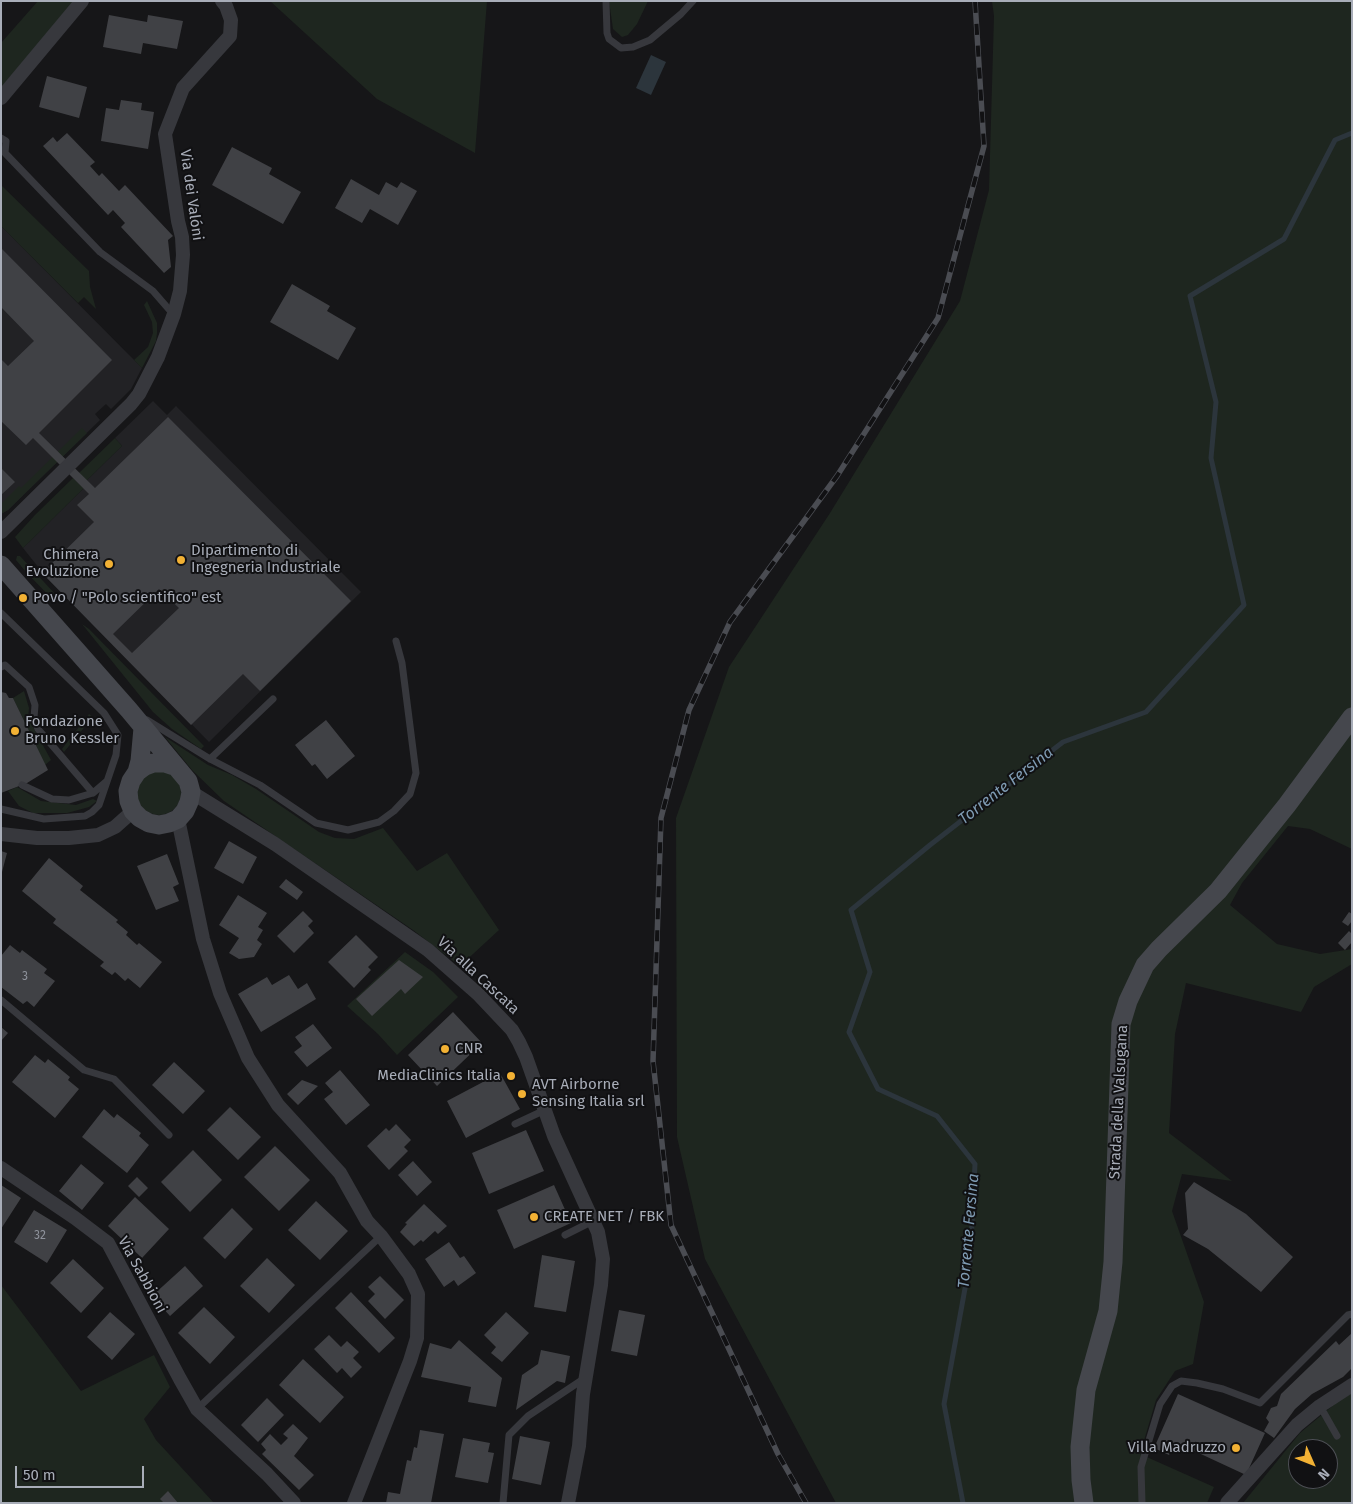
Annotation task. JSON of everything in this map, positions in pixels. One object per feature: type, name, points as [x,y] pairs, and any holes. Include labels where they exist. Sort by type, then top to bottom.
[{"type":"main road","points":[[1,565],[159,744],[174,766],[186,777],[191,792],[185,811],[178,819],[169,823],[159,825],[149,823],[133,811],[128,791],[131,781],[137,772],[145,766],[155,763],[165,763],[174,766]]},
{"type":"main road","name":"Strada della Valsugana","points":[[1084,1503],[1080,1448],[1086,1390],[1108,1311],[1113,1262],[1121,1024],[1128,1001],[1145,965],[1224,884],[1352,717]]},
{"type":"main road","points":[[137,772],[143,728]]},
{"type":"street","points":[[1,98],[82,1]]},
{"type":"street","name":"Via dei Valóni","points":[[1,532],[131,404],[139,394],[158,357],[174,314],[180,291],[182,237],[166,134],[183,88],[230,36],[231,20],[222,1]]},
{"type":"street","name":"Via alla Cascata","points":[[191,792],[274,844],[428,950],[478,994],[512,1030],[526,1057],[554,1136],[598,1232],[603,1258],[601,1285],[586,1378],[579,1446],[568,1503]]},
{"type":"street","points":[[1,834],[37,838],[69,838],[98,834],[115,827],[133,811]]},
{"type":"street","points":[[178,819],[203,939],[220,993],[248,1058],[278,1105],[340,1173],[367,1220],[409,1274],[418,1294],[417,1338],[410,1361],[354,1503]]},
{"type":"street","name":"Via Sabbioni","points":[[1,1168],[75,1218],[108,1243],[180,1379],[198,1409],[267,1474],[294,1503]]},
{"type":"street","points":[[1227,1503],[1298,1424],[1320,1406],[1352,1385]]},
{"type":"lane","points":[[606,1],[607,33],[609,39],[621,48],[633,47],[650,40],[693,1]]},
{"type":"lane","points":[[1,138],[6,141],[4,153],[100,252],[153,291],[174,314]]},
{"type":"lane","points":[[1,613],[104,712],[118,735],[116,755],[99,805],[92,812],[85,816],[44,819],[1,809]]},
{"type":"lane","points":[[129,710],[210,759],[260,785],[316,823],[348,830],[379,822],[394,811],[410,794],[416,773],[402,663],[396,641]]},
{"type":"lane","points":[[1,667],[5,665],[29,687],[35,705],[34,718],[38,728],[93,792]]},
{"type":"lane","points":[[210,759],[273,700]]},
{"type":"lane","points":[[22,785],[52,799],[69,800],[93,792],[107,780]]},
{"type":"lane","points":[[1,1000],[84,1070],[114,1079],[169,1135]]},
{"type":"lane","points":[[515,1124],[545,1110]]},
{"type":"lane","points":[[565,1235],[593,1221]]},
{"type":"lane","points":[[198,1409],[381,1236]]},
{"type":"lane","points":[[1142,1503],[1141,1467],[1160,1404],[1172,1386],[1181,1381],[1197,1382],[1260,1403],[1348,1315],[1352,1314]]},
{"type":"lane","points":[[503,1503],[509,1435],[528,1416],[586,1378]]},
{"type":"lane","points":[[1320,1406],[1338,1436]]},
{"type":"shaded area","points":[[38,1],[74,1],[1,88],[1,43]]},
{"type":"shaded area","points":[[270,1],[487,1],[475,153],[377,99]]},
{"type":"shaded area","points":[[609,1],[648,1],[637,24],[628,35],[622,37],[613,29]]},
{"type":"shaded area","points":[[992,1],[1352,1],[1352,849],[1310,829],[1288,826],[1242,883],[1230,905],[1277,944],[1320,954],[1352,949],[1352,964],[1314,987],[1301,1012],[1186,983],[1175,1034],[1169,1133],[1232,1181],[1182,1174],[1172,1211],[1204,1302],[1193,1364],[1175,1371],[1156,1400],[1140,1454],[1214,1487],[1207,1503],[836,1503],[705,1259],[677,1137],[676,818],[729,667],[830,513],[960,301],[989,190],[994,16]]},
{"type":"shaded area","points":[[651,55],[666,62],[651,95],[636,88]]},
{"type":"shaded area","points":[[1,185],[89,271],[90,287],[96,309],[84,297],[78,303],[1,226]]},
{"type":"shaded area","points":[[1,226],[142,368],[131,389],[111,409],[106,404],[95,414],[100,420],[8,510],[1,514]]},
{"type":"shaded area","points":[[147,301],[157,323],[157,333],[156,341],[142,368],[134,360],[148,347],[153,333],[152,322],[144,305]]},
{"type":"shaded area","name":"Dipartimento di Ingegneria Industriale","points":[[153,401],[167,415],[176,406],[361,592],[209,742],[43,573],[23,548],[83,489],[86,481],[122,446],[115,438]]},
{"type":"shaded area","points":[[82,428],[87,433],[8,510],[1,514],[1,504],[19,486],[21,488]]},
{"type":"shaded area","points":[[115,438],[122,446],[86,481],[79,473]]},
{"type":"shaded area","points":[[73,478],[84,488],[23,548],[15,537]]},
{"type":"shaded area","points":[[17,556],[20,556],[56,595],[55,599],[52,599],[26,572],[16,560]]},
{"type":"shaded area","points":[[82,624],[204,746],[201,749],[172,729],[153,712]]},
{"type":"shaded area","points":[[24,691],[29,708],[28,718],[51,760],[45,765],[13,698]]},
{"type":"shaded area","points":[[89,714],[93,717],[64,752],[62,749]]},
{"type":"shaded area","points":[[165,737],[208,765],[232,775],[256,789],[319,832],[335,838],[354,839],[383,828],[417,871],[447,853],[499,930],[460,966],[413,930],[224,801],[192,770]]},
{"type":"shaded area","points":[[163,771],[175,777],[180,784],[180,802],[175,809],[168,814],[155,815],[147,812],[140,805],[137,789],[140,781],[147,774]]},
{"type":"shaded area","points":[[17,787],[41,801],[76,805],[93,799],[97,801],[89,807],[67,813],[33,813],[19,806],[8,791]]},
{"type":"shaded area","points":[[405,952],[433,972],[458,997],[397,1055],[378,1034],[347,1006]]},
{"type":"shaded area","points":[[1,1285],[81,1391],[154,1355],[170,1387],[144,1419],[156,1440],[214,1503],[1,1503]]},
{"type":"shaded area","points":[[1352,1393],[1352,1503],[1243,1503],[1288,1448],[1288,1489],[1338,1489],[1338,1439],[1295,1439],[1342,1398]]},
{"type":"building","points":[[109,15],[147,22],[148,15],[183,21],[177,49],[143,43],[141,54],[103,47]]},
{"type":"building","points":[[47,76],[87,87],[79,118],[39,107]]},
{"type":"building","points":[[121,100],[142,103],[141,110],[154,112],[148,149],[101,141],[106,108],[119,110]]},
{"type":"building","points":[[67,133],[95,162],[90,166],[99,176],[102,173],[119,191],[125,185],[173,236],[168,240],[171,267],[164,273],[121,227],[125,223],[113,210],[108,215],[43,146],[53,137],[57,142]]},
{"type":"building","points":[[232,147],[272,168],[269,174],[301,192],[283,224],[212,185]]},
{"type":"building","points":[[351,179],[379,195],[386,182],[397,188],[401,182],[417,191],[398,225],[370,209],[362,223],[335,208]]},
{"type":"building","name":"Dipartimento di Ingegneria Industriale","points":[[1,248],[112,360],[39,433],[95,488],[168,417],[351,601],[260,691],[243,674],[191,725],[42,573],[94,522],[77,505],[89,494],[33,438],[26,445],[1,421],[1,359],[8,366],[34,341],[1,307]],"holes":[[[159,589],[179,608],[132,653],[113,634]]]},
{"type":"building","points":[[292,284],[330,306],[327,311],[356,328],[338,360],[270,322]]},
{"type":"building","points":[[1,468],[15,482],[1,495]]},
{"type":"building","name":"Fondazione Bruno Kessler","points":[[1,692],[6,693],[9,698],[13,698],[48,770],[27,783],[1,793]]},
{"type":"building","points":[[326,720],[355,756],[327,779],[315,764],[312,766],[295,745]]},
{"type":"building","points":[[229,841],[257,857],[243,884],[214,868]]},
{"type":"building","points":[[1,851],[7,853],[2,872],[1,872]]},
{"type":"building","points":[[167,854],[179,884],[173,887],[179,901],[156,910],[137,866]]},
{"type":"building","points":[[49,858],[83,886],[80,890],[118,920],[116,922],[128,932],[126,935],[162,962],[140,988],[128,978],[125,981],[115,972],[112,975],[100,966],[104,962],[53,923],[56,919],[22,891]]},
{"type":"building","points":[[286,879],[303,892],[297,900],[279,887]]},
{"type":"building","points":[[238,895],[267,913],[258,927],[263,930],[257,940],[262,944],[254,957],[239,959],[229,953],[239,938],[219,925]]},
{"type":"building","points":[[303,911],[313,921],[308,926],[314,933],[294,953],[277,936]]},
{"type":"building","points":[[1349,912],[1352,914],[1352,921],[1348,926],[1342,922]]},
{"type":"building","points":[[1349,931],[1352,934],[1352,942],[1345,950],[1338,943]]},
{"type":"building","points":[[356,935],[378,957],[368,967],[371,970],[354,988],[328,962]]},
{"type":"building","points":[[10,945],[20,953],[22,950],[47,969],[44,973],[55,981],[34,1007],[27,1001],[23,1004],[1,987],[1,956]]},
{"type":"building","points":[[399,960],[423,977],[405,994],[401,989],[372,1016],[356,999]]},
{"type":"building","points":[[289,975],[298,989],[307,983],[316,999],[261,1032],[238,994],[267,977],[272,985]]},
{"type":"building","name":"CNR","points":[[453,1012],[482,1043],[437,1086],[408,1055]]},
{"type":"building","points":[[313,1024],[332,1048],[307,1067],[294,1052],[302,1046],[295,1037]]},
{"type":"building","points":[[1,1027],[8,1033],[1,1041]]},
{"type":"building","points":[[35,1055],[45,1063],[48,1059],[70,1077],[68,1080],[79,1089],[55,1118],[12,1082]]},
{"type":"building","points":[[174,1062],[205,1091],[183,1114],[152,1085]]},
{"type":"building","points":[[340,1070],[370,1105],[346,1125],[324,1099],[333,1092],[325,1083]]},
{"type":"building","points":[[500,1073],[520,1109],[466,1138],[447,1101]]},
{"type":"building","points":[[302,1080],[318,1086],[298,1105],[287,1094]]},
{"type":"building","points":[[230,1107],[261,1137],[238,1160],[207,1130]]},
{"type":"building","points":[[104,1109],[114,1118],[117,1114],[141,1133],[139,1136],[149,1145],[127,1173],[82,1137]]},
{"type":"building","points":[[396,1124],[411,1140],[404,1147],[408,1151],[389,1170],[367,1146],[386,1128],[389,1131]]},
{"type":"building","points":[[526,1130],[544,1171],[489,1194],[472,1153]]},
{"type":"building","points":[[275,1146],[310,1180],[279,1211],[244,1177]]},
{"type":"building","points":[[193,1150],[222,1180],[190,1212],[161,1182]]},
{"type":"building","points":[[413,1161],[432,1182],[417,1196],[398,1175]]},
{"type":"building","points":[[81,1164],[104,1183],[82,1210],[59,1191]]},
{"type":"building","points":[[137,1177],[148,1188],[139,1197],[128,1186]]},
{"type":"building","points":[[1194,1182],[1246,1214],[1293,1257],[1261,1292],[1208,1249],[1183,1235],[1188,1229],[1185,1193]]},
{"type":"building","points":[[1,1185],[21,1198],[1,1229]]},
{"type":"building","name":"CREATE NET / FBK","points":[[554,1185],[571,1223],[514,1249],[497,1210]]},
{"type":"building","points":[[135,1197],[169,1229],[142,1258],[108,1226]]},
{"type":"building","points":[[316,1201],[348,1231],[320,1260],[288,1230]]},
{"type":"building","points":[[424,1204],[447,1226],[438,1234],[435,1231],[423,1242],[421,1240],[414,1246],[400,1232],[407,1224],[405,1223]]},
{"type":"building","points":[[232,1208],[253,1229],[225,1259],[203,1238]]},
{"type":"building","points":[[34,1210],[67,1230],[47,1263],[14,1242]]},
{"type":"building","points":[[449,1242],[460,1258],[464,1256],[476,1273],[458,1286],[454,1280],[444,1287],[425,1259]]},
{"type":"building","points":[[542,1255],[575,1261],[566,1312],[534,1307]]},
{"type":"building","points":[[267,1258],[295,1285],[269,1313],[240,1286]]},
{"type":"building","points":[[73,1259],[104,1288],[81,1313],[50,1283]]},
{"type":"building","points":[[185,1266],[203,1286],[170,1316],[152,1296]]},
{"type":"building","points":[[380,1276],[404,1300],[385,1319],[368,1301],[375,1294],[368,1287]]},
{"type":"building","points":[[351,1292],[395,1338],[379,1353],[335,1308]]},
{"type":"building","points":[[204,1307],[235,1337],[210,1364],[178,1333]]},
{"type":"building","points":[[619,1310],[645,1315],[637,1356],[611,1351]]},
{"type":"building","points":[[110,1312],[135,1334],[112,1360],[87,1337]]},
{"type":"building","points":[[506,1312],[529,1333],[502,1362],[491,1353],[496,1347],[484,1335]]},
{"type":"building","points":[[1352,1333],[1352,1368],[1343,1377],[1312,1394],[1295,1409],[1274,1438],[1264,1431],[1269,1422],[1266,1418],[1271,1408],[1277,1406],[1281,1394],[1336,1341],[1339,1345]]},
{"type":"building","points":[[329,1335],[341,1347],[347,1341],[359,1352],[353,1358],[362,1367],[351,1378],[342,1368],[337,1373],[314,1349]]},
{"type":"building","points":[[459,1340],[502,1378],[496,1407],[468,1402],[471,1387],[421,1377],[430,1343],[451,1349]]},
{"type":"building","points":[[541,1350],[570,1356],[565,1383],[557,1381],[516,1410],[522,1375],[538,1364]]},
{"type":"building","points":[[303,1359],[344,1397],[320,1423],[279,1385]]},
{"type":"building","name":"Villa Madruzzo","points":[[1178,1394],[1265,1433],[1246,1475],[1175,1442],[1169,1455],[1154,1448]]},
{"type":"building","points":[[267,1398],[284,1415],[258,1442],[241,1425]]},
{"type":"building","points":[[293,1424],[308,1438],[294,1456],[314,1475],[299,1490],[262,1454],[266,1450],[261,1444],[270,1434],[281,1445],[288,1438],[283,1434]]},
{"type":"building","points":[[420,1430],[444,1434],[431,1503],[386,1503],[388,1492],[400,1494],[407,1460],[411,1461],[414,1447],[417,1448]]},
{"type":"building","points":[[520,1436],[550,1442],[541,1485],[512,1479]]},
{"type":"building","points":[[463,1438],[490,1443],[488,1452],[494,1453],[488,1483],[455,1477]]},
{"type":"building","points":[[168,1491],[178,1503],[164,1503],[160,1499]]},
{"type":"waterway","name":"Torrente Fersina","points":[[963,1503],[944,1404],[970,1261],[975,1164],[937,1116],[878,1089],[849,1032],[870,972],[851,910],[930,845],[1063,742],[1146,712],[1244,605],[1211,458],[1216,402],[1190,296],[1284,239],[1335,140],[1352,133]]},
{"type":"railway","points":[[806,1503],[778,1454],[671,1225],[653,1061],[661,818],[689,710],[730,622],[837,476],[938,318],[984,146],[975,1]]},
{"type":"place","name":"Dipartimento di Ingegneria Industriale","points":[[181,560]]},
{"type":"place","name":"Chimera Evoluzione","points":[[109,564]]},
{"type":"place","name":"Povo / \"Polo scientifico\" est","points":[[23,598]]},
{"type":"place","name":"Fondazione Bruno Kessler","points":[[15,731]]},
{"type":"place","name":"CNR","points":[[445,1049]]},
{"type":"place","name":"MediaClinics Italia","points":[[511,1076]]},
{"type":"place","name":"AVT Airborne Sensing Italia srl","points":[[522,1094]]},
{"type":"place","name":"CREATE NET / FBK","points":[[534,1217]]},
{"type":"place","name":"Villa Madruzzo","points":[[1236,1448]]}]
